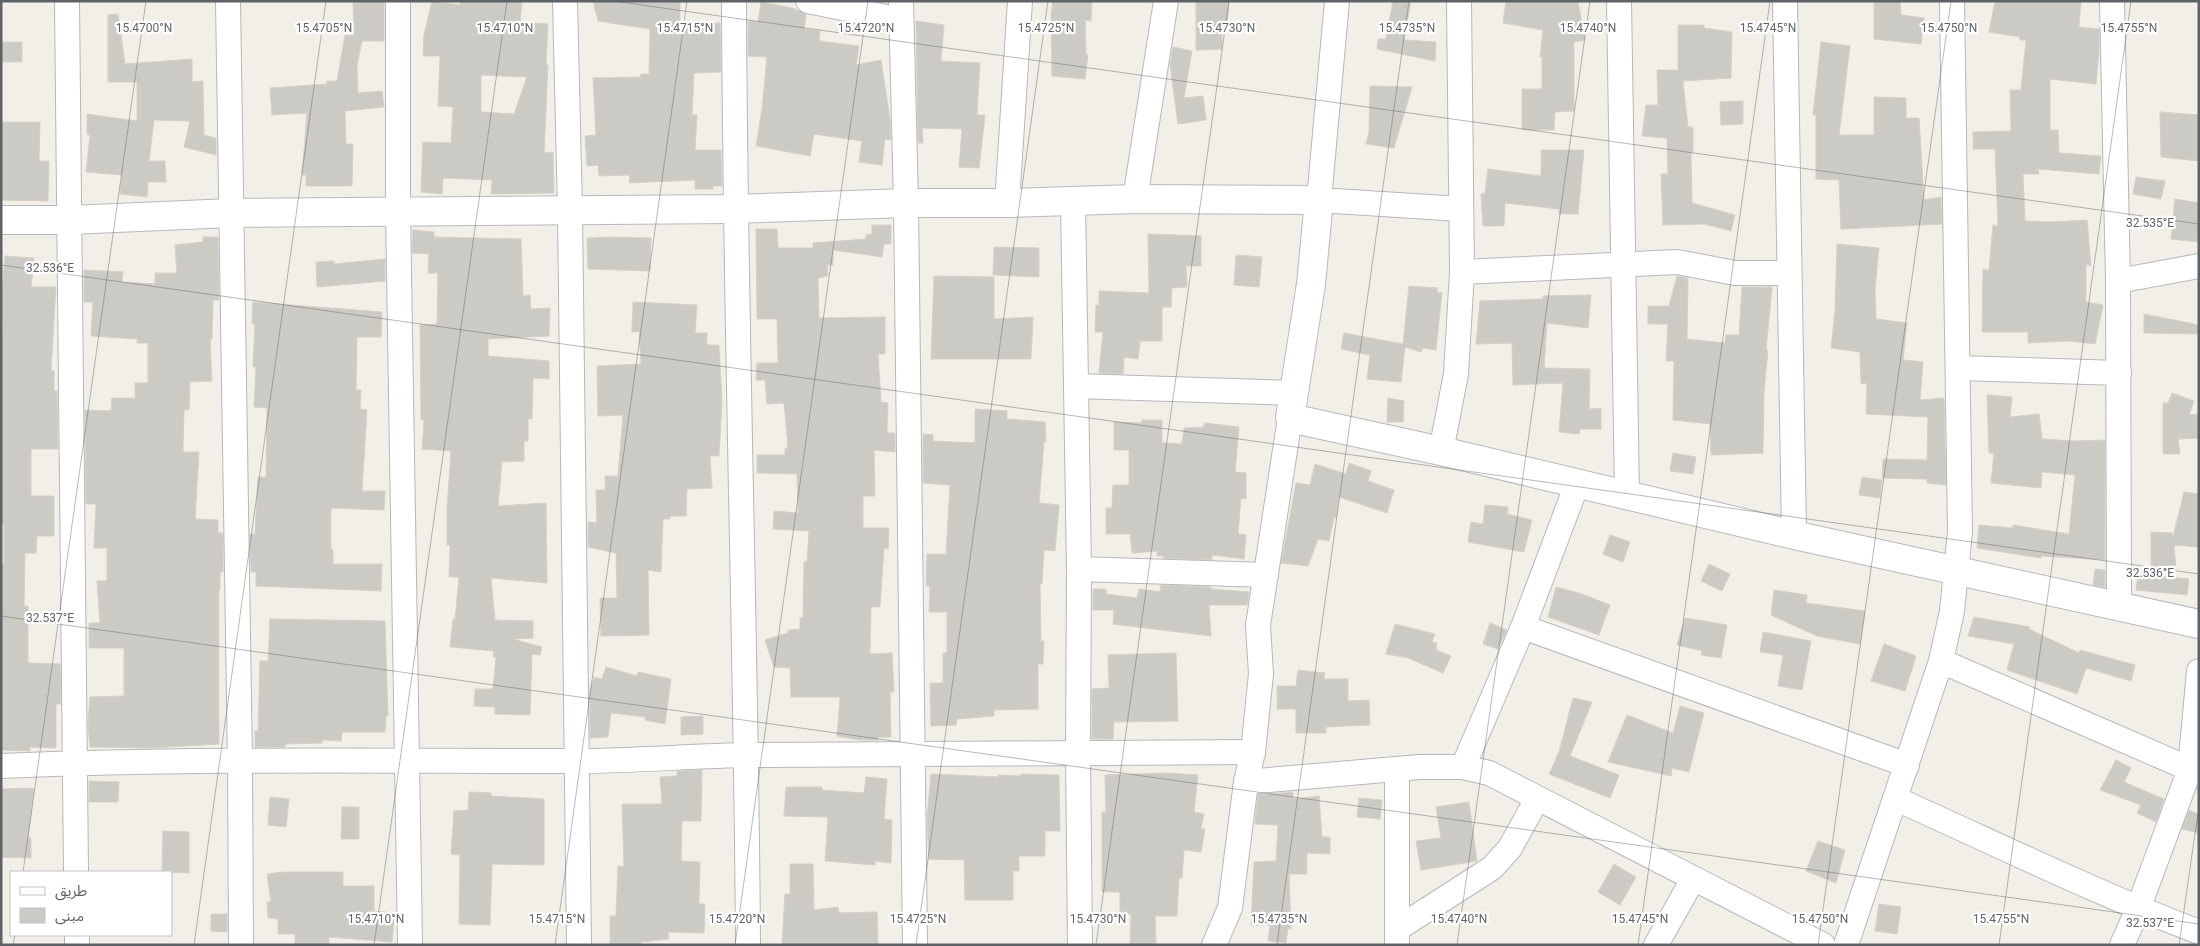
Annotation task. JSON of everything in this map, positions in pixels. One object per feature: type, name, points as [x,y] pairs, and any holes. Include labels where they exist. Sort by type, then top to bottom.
[{"type":"street","points":[[68,1],[76,871]]},
{"type":"street","points":[[228,1],[240,762],[241,945]]},
{"type":"street","points":[[398,1],[398,210],[410,945]]},
{"type":"street","points":[[565,1],[570,211],[579,945]]},
{"type":"street","points":[[734,1],[735,209],[747,755],[748,945]]},
{"type":"street","points":[[808,1],[901,10],[906,203],[915,945]]},
{"type":"street","points":[[1007,203],[1020,1]]},
{"type":"street","points":[[1135,199],[1166,1]]},
{"type":"street","points":[[1229,945],[1230,908],[1246,782],[1253,752],[1261,674],[1258,625],[1311,284],[1337,1]]},
{"type":"street","points":[[1441,451],[1456,374],[1462,272],[1458,1]]},
{"type":"street","points":[[1619,1],[1627,495]]},
{"type":"street","points":[[1786,1],[1794,535]]},
{"type":"street","points":[[1846,945],[1908,765],[1941,661],[1952,611],[1957,572],[1960,532],[1952,1]]},
{"type":"street","points":[[2112,1],[2118,281],[2119,606]]},
{"type":"street","points":[[1,220],[70,220],[231,213],[398,210],[570,211],[735,209],[906,203],[1007,203],[1135,199],[1319,200],[1461,209]]},
{"type":"street","points":[[1073,201],[1079,569],[1080,945]]},
{"type":"street","points":[[1462,272],[1677,262],[1735,273],[1789,273]]},
{"type":"street","points":[[2118,281],[2199,266]]},
{"type":"street","points":[[1958,368],[2119,373]]},
{"type":"street","points":[[1076,386],[1292,405],[1441,451],[1577,484],[1957,572],[2199,624]]},
{"type":"street","points":[[1463,767],[1523,627],[1577,484]]},
{"type":"street","points":[[1079,569],[1266,575]]},
{"type":"street","points":[[1523,627],[1908,765]]},
{"type":"street","points":[[1941,661],[2194,771]]},
{"type":"street","points":[[2122,945],[2194,771],[2199,672]]},
{"type":"street","points":[[1,766],[76,763],[406,759],[577,761],[747,755],[1253,752]]},
{"type":"street","points":[[1246,782],[1419,767],[1463,767],[1489,773],[1823,945]]},
{"type":"street","points":[[1397,770],[1397,937]]},
{"type":"street","points":[[1397,937],[1492,868],[1510,848],[1537,799]]},
{"type":"street","points":[[1896,799],[2092,886],[2138,909],[2199,932]]},
{"type":"street","points":[[1656,945],[1693,879]]},
{"type":"street","points":[[1214,945],[1230,908]]},
{"type":"building","points":[[384,1],[384,41],[362,41],[357,65],[358,93],[382,91],[384,107],[345,111],[346,144],[353,144],[352,186],[306,186],[306,175],[302,175],[307,113],[272,115],[270,88],[327,84],[327,81],[337,81],[345,35],[354,35],[353,2]]},
{"type":"building","points":[[432,1],[460,5],[460,1],[522,1],[520,22],[548,24],[544,153],[553,152],[554,193],[491,194],[492,180],[443,178],[442,194],[421,192],[423,142],[451,143],[453,107],[438,106],[440,56],[423,56],[424,35]],"holes":[[[481,75],[527,77],[514,114],[481,112]]]},
{"type":"building","points":[[593,1],[680,1],[680,24],[720,23],[721,72],[694,73],[692,115],[697,115],[695,150],[721,150],[722,186],[713,186],[713,189],[695,189],[695,180],[629,183],[630,175],[599,176],[598,165],[587,166],[585,136],[596,135],[593,78],[640,77],[641,74],[649,74],[650,29],[598,21]]},
{"type":"building","points":[[1053,1],[1092,1],[1091,21],[1085,20],[1086,55],[1088,55],[1085,79],[1052,76],[1051,14]]},
{"type":"building","points":[[1196,1],[1229,1],[1227,30],[1222,29],[1222,49],[1196,50]]},
{"type":"building","points":[[1393,1],[1411,1],[1404,40],[1436,42],[1435,61],[1377,49],[1378,39],[1386,39]]},
{"type":"building","points":[[1506,1],[1578,1],[1585,40],[1574,42],[1574,111],[1555,112],[1554,130],[1522,130],[1522,89],[1542,89],[1542,57],[1540,57],[1543,30],[1503,23]]},
{"type":"building","points":[[1874,1],[1900,1],[1901,15],[1924,18],[1921,44],[1874,39]]},
{"type":"building","points":[[1995,1],[2081,1],[2079,27],[2099,29],[2096,84],[2050,79],[2050,130],[2058,130],[2059,153],[2101,156],[2099,174],[2038,169],[2039,174],[2023,174],[2025,221],[2087,220],[2091,266],[2086,264],[2086,302],[2103,305],[2095,344],[2069,341],[2028,343],[2028,332],[1982,332],[1983,269],[1989,270],[1993,225],[1998,226],[1995,149],[1973,149],[1973,132],[2011,131],[2010,90],[2021,90],[2026,40],[2020,40],[2020,37],[1989,32]]},
{"type":"building","points":[[761,2],[793,8],[806,15],[804,29],[820,31],[819,41],[859,46],[856,65],[881,60],[890,119],[891,140],[885,139],[882,165],[859,162],[862,141],[814,134],[810,156],[756,146],[767,57],[748,56],[748,21],[758,22]]},
{"type":"building","points":[[118,14],[125,64],[192,59],[192,82],[203,81],[204,135],[216,138],[216,155],[184,147],[190,121],[154,120],[149,161],[165,161],[166,182],[148,182],[147,197],[120,194],[122,175],[86,172],[90,135],[87,135],[87,114],[137,121],[137,82],[108,82],[108,15]]},
{"type":"building","points":[[916,21],[944,25],[941,61],[980,63],[977,115],[985,115],[979,168],[959,167],[962,129],[922,128],[923,143],[918,143]]},
{"type":"building","points":[[1678,25],[1704,25],[1704,28],[1732,32],[1731,78],[1683,81],[1688,127],[1693,127],[1693,152],[1691,152],[1692,203],[1735,215],[1731,231],[1704,224],[1663,225],[1661,174],[1668,174],[1667,138],[1642,136],[1646,105],[1658,105],[1657,70],[1678,70]]},
{"type":"building","points":[[1,42],[22,42],[22,62],[1,62]]},
{"type":"building","points":[[1821,42],[1850,46],[1839,135],[1874,135],[1874,97],[1906,98],[1906,118],[1919,118],[1924,200],[1941,197],[1942,224],[1841,229],[1839,180],[1816,179],[1816,115],[1813,115]]},
{"type":"building","points":[[1173,47],[1192,51],[1184,98],[1203,96],[1206,120],[1178,124],[1170,65]]},
{"type":"building","points":[[1370,86],[1412,87],[1394,148],[1366,144],[1369,132]]},
{"type":"building","points":[[1743,101],[1743,124],[1721,125],[1720,102]]},
{"type":"building","points":[[2160,112],[2199,115],[2199,161],[2161,157]]},
{"type":"building","points":[[1,122],[40,122],[39,161],[49,161],[48,201],[1,200]]},
{"type":"building","points":[[1541,150],[1584,150],[1578,214],[1559,214],[1559,209],[1505,203],[1504,226],[1483,226],[1481,194],[1485,193],[1488,169],[1541,176]]},
{"type":"building","points":[[2136,177],[2165,181],[2161,199],[2133,194]]},
{"type":"building","points":[[2175,199],[2199,203],[2199,242],[2171,239]]},
{"type":"building","points":[[872,225],[891,225],[891,244],[884,244],[882,257],[833,250],[833,265],[827,265],[828,276],[818,278],[819,318],[885,317],[885,354],[878,354],[881,402],[888,403],[887,433],[895,433],[895,452],[874,450],[875,496],[863,496],[863,528],[889,528],[888,549],[884,548],[880,607],[871,607],[870,654],[892,653],[894,692],[890,692],[891,737],[878,737],[878,740],[860,740],[837,736],[840,697],[791,697],[790,668],[774,667],[765,640],[788,633],[788,630],[800,629],[800,618],[803,618],[804,562],[807,561],[809,531],[773,529],[774,511],[798,513],[797,474],[757,473],[757,455],[785,455],[785,448],[788,448],[784,403],[767,404],[765,380],[756,380],[757,363],[778,363],[777,319],[757,319],[756,229],[777,229],[778,248],[813,248],[813,243],[866,239],[866,235],[872,234]]},
{"type":"building","points":[[413,230],[434,232],[434,237],[521,239],[523,296],[530,295],[531,309],[550,308],[549,336],[488,339],[488,356],[549,361],[549,379],[533,378],[532,419],[528,419],[528,441],[524,441],[524,461],[502,462],[498,506],[546,503],[547,583],[491,578],[495,620],[533,621],[533,638],[513,639],[542,647],[540,655],[532,654],[530,715],[495,714],[495,707],[474,706],[475,689],[493,689],[496,657],[493,657],[494,651],[450,647],[453,619],[455,620],[459,577],[449,577],[450,545],[447,545],[447,509],[451,451],[422,449],[424,420],[421,420],[420,325],[437,324],[438,273],[428,273],[429,254],[412,253]]},
{"type":"building","points":[[1148,234],[1201,236],[1201,266],[1186,266],[1187,287],[1172,288],[1171,307],[1162,307],[1162,341],[1140,341],[1138,359],[1124,357],[1123,374],[1099,373],[1103,332],[1095,332],[1096,305],[1099,305],[1099,291],[1149,293]]},
{"type":"building","points":[[203,237],[218,237],[219,300],[213,300],[212,339],[210,339],[212,381],[190,382],[189,410],[184,410],[183,452],[199,452],[195,519],[218,520],[218,533],[223,533],[223,572],[220,572],[219,589],[219,744],[152,748],[90,747],[88,725],[90,697],[124,696],[124,648],[89,648],[89,623],[100,623],[97,581],[107,581],[107,548],[94,548],[96,504],[86,504],[85,410],[111,411],[112,398],[135,398],[135,383],[148,383],[148,343],[137,343],[137,339],[91,336],[93,302],[84,302],[84,270],[123,272],[122,282],[155,284],[155,273],[177,273],[175,245],[203,242]]},
{"type":"building","points":[[587,238],[651,238],[650,271],[588,269]]},
{"type":"building","points":[[1837,244],[1879,248],[1875,289],[1876,319],[1907,323],[1903,360],[1923,362],[1920,400],[1944,398],[1946,485],[1927,483],[1927,479],[1882,478],[1883,459],[1927,460],[1928,417],[1866,414],[1867,383],[1861,384],[1860,352],[1831,348],[1835,311]]},
{"type":"building","points":[[994,247],[1039,248],[1039,277],[993,275]]},
{"type":"building","points":[[1236,255],[1262,257],[1259,287],[1234,285]]},
{"type":"building","points":[[5,256],[34,258],[31,287],[56,287],[51,371],[54,371],[54,391],[57,391],[58,449],[31,449],[31,496],[54,496],[54,536],[37,536],[36,553],[25,553],[24,606],[28,606],[28,663],[60,664],[61,704],[56,704],[56,748],[30,747],[30,751],[1,750],[1,564],[4,564],[4,524],[1,524],[1,329],[3,329],[2,296]]},
{"type":"building","points":[[385,259],[385,281],[317,287],[316,262],[334,261],[334,264]]},
{"type":"building","points":[[934,276],[994,277],[994,319],[1033,317],[1031,359],[931,359]]},
{"type":"building","points":[[1677,276],[1688,278],[1687,339],[1725,343],[1726,335],[1739,335],[1742,287],[1772,287],[1766,350],[1768,350],[1764,392],[1763,453],[1711,455],[1710,424],[1673,420],[1674,361],[1666,361],[1668,324],[1648,324],[1648,306],[1669,306]]},
{"type":"building","points":[[1409,286],[1438,288],[1437,292],[1442,293],[1436,350],[1423,348],[1421,352],[1405,347],[1401,382],[1367,379],[1370,355],[1341,349],[1344,333],[1403,344]]},
{"type":"building","points":[[1591,295],[1588,328],[1547,323],[1544,368],[1590,369],[1589,409],[1601,408],[1601,429],[1580,429],[1579,434],[1559,432],[1563,383],[1513,385],[1512,343],[1476,344],[1480,301],[1543,299],[1543,296]]},
{"type":"building","points":[[253,302],[382,312],[381,337],[357,337],[356,390],[361,390],[360,409],[367,410],[362,491],[385,491],[384,510],[331,508],[333,564],[382,564],[381,591],[256,586],[256,572],[251,572],[250,534],[255,534],[258,477],[266,477],[267,408],[254,407],[256,367],[253,367],[255,324],[252,324]]},
{"type":"building","points":[[633,302],[697,305],[695,333],[707,333],[707,345],[719,345],[722,402],[719,456],[710,456],[712,488],[687,489],[686,516],[671,516],[670,519],[663,519],[661,572],[648,570],[649,635],[601,636],[600,598],[617,598],[616,553],[588,547],[588,522],[597,523],[596,490],[605,490],[605,476],[618,476],[623,415],[598,416],[597,366],[641,364],[639,331],[632,332]]},
{"type":"building","points":[[2144,314],[2199,325],[2199,334],[2144,333]]},
{"type":"building","points":[[2172,393],[2194,401],[2189,415],[2199,414],[2199,438],[2178,439],[2180,454],[2163,454],[2163,403],[2168,403]]},
{"type":"building","points":[[1987,395],[2012,397],[2010,417],[2039,414],[2042,439],[2105,440],[2105,560],[2041,556],[2041,558],[1977,548],[1979,525],[2013,528],[2013,525],[2069,534],[2075,475],[2042,472],[2041,488],[1991,483],[1994,453],[1989,453]]},
{"type":"building","points":[[1388,398],[1404,401],[1403,422],[1387,422]]},
{"type":"building","points":[[975,409],[1007,411],[1007,419],[1045,422],[1046,442],[1044,442],[1039,503],[1059,505],[1055,551],[1044,550],[1042,584],[1040,584],[1041,641],[1044,641],[1043,664],[1038,664],[1038,709],[994,710],[994,716],[957,719],[956,725],[931,726],[930,683],[943,683],[943,653],[947,653],[947,612],[929,612],[930,586],[926,586],[927,554],[946,554],[950,485],[923,483],[923,434],[933,435],[933,441],[975,443]]},
{"type":"building","points":[[1142,420],[1162,420],[1162,443],[1182,444],[1184,428],[1204,427],[1204,423],[1239,427],[1235,472],[1246,473],[1246,499],[1241,498],[1238,534],[1246,535],[1244,559],[1212,555],[1212,560],[1163,558],[1163,556],[1157,556],[1157,551],[1132,553],[1130,534],[1106,534],[1106,508],[1112,508],[1113,485],[1129,485],[1129,450],[1114,450],[1114,422],[1142,423]]},
{"type":"building","points":[[1673,453],[1696,457],[1693,474],[1670,471]]},
{"type":"building","points":[[1349,463],[1371,471],[1368,481],[1394,490],[1387,513],[1339,497],[1336,518],[1334,517],[1329,541],[1318,539],[1308,566],[1281,563],[1296,483],[1310,485],[1315,464],[1346,474]]},
{"type":"building","points":[[1862,477],[1882,480],[1880,498],[1859,495]]},
{"type":"building","points":[[2184,492],[2199,494],[2199,547],[2174,545],[2176,569],[2151,571],[2151,532],[2172,533],[2173,537]]},
{"type":"building","points":[[1485,505],[1508,507],[1507,514],[1532,520],[1524,552],[1468,542],[1471,522],[1483,524]]},
{"type":"building","points":[[1610,535],[1630,542],[1623,562],[1603,554]]},
{"type":"building","points":[[1709,564],[1730,574],[1722,591],[1701,581]]},
{"type":"building","points":[[2095,569],[2105,570],[2105,587],[2093,585]]},
{"type":"building","points":[[2138,574],[2189,579],[2187,595],[2136,590]]},
{"type":"building","points":[[1161,585],[1211,587],[1211,589],[1249,592],[1247,605],[1209,605],[1211,636],[1113,624],[1114,610],[1093,610],[1093,589],[1106,589],[1106,594],[1137,598],[1139,589],[1160,592]]},
{"type":"building","points":[[1556,587],[1582,594],[1610,605],[1599,635],[1548,617]]},
{"type":"building","points":[[1774,590],[1807,595],[1806,603],[1865,611],[1860,644],[1817,636],[1771,615]]},
{"type":"building","points":[[1974,617],[2030,627],[2029,629],[2079,653],[2080,650],[2135,665],[2131,681],[2086,668],[2077,694],[2007,670],[2014,644],[1968,636]]},
{"type":"building","points":[[1685,618],[1727,625],[1721,658],[1701,655],[1702,651],[1677,645]]},
{"type":"building","points":[[270,619],[385,621],[388,716],[386,716],[385,732],[342,732],[341,741],[322,740],[322,743],[285,744],[285,747],[255,747],[255,731],[258,731],[260,661],[268,661]]},
{"type":"building","points":[[1490,623],[1507,630],[1498,649],[1483,644]]},
{"type":"building","points":[[1395,624],[1435,634],[1432,642],[1437,643],[1436,650],[1451,656],[1443,673],[1408,658],[1386,654]]},
{"type":"building","points":[[1763,632],[1811,641],[1802,690],[1778,686],[1783,655],[1760,652]]},
{"type":"building","points":[[1884,644],[1916,656],[1905,691],[1871,681]]},
{"type":"building","points":[[1176,653],[1178,721],[1114,722],[1113,739],[1092,739],[1092,689],[1109,688],[1108,655]]},
{"type":"building","points":[[606,667],[637,676],[638,672],[671,679],[665,724],[645,720],[645,717],[611,713],[608,737],[590,738],[590,692],[594,677],[602,679]]},
{"type":"building","points":[[1298,670],[1325,673],[1324,679],[1348,679],[1348,701],[1369,700],[1370,725],[1326,727],[1326,733],[1296,733],[1296,709],[1277,709],[1277,686],[1296,686]]},
{"type":"building","points":[[1573,698],[1592,702],[1570,756],[1619,775],[1610,798],[1549,774],[1559,752]]},
{"type":"building","points":[[1680,706],[1704,713],[1689,772],[1672,768],[1671,776],[1608,762],[1627,715],[1673,733]]},
{"type":"building","points":[[703,716],[703,734],[681,735],[681,717]]},
{"type":"building","points":[[2116,760],[2131,768],[2124,782],[2164,799],[2156,822],[2137,813],[2141,805],[2100,790]]},
{"type":"building","points":[[702,770],[701,821],[682,821],[681,861],[700,862],[699,904],[705,904],[704,933],[668,932],[669,939],[641,942],[641,945],[610,945],[610,916],[616,916],[618,866],[624,867],[622,804],[662,804],[660,777],[677,776],[677,771]]},
{"type":"building","points":[[1165,773],[1198,775],[1194,812],[1204,814],[1201,829],[1205,829],[1201,852],[1184,850],[1182,878],[1179,878],[1177,916],[1155,916],[1156,945],[1130,945],[1131,914],[1120,914],[1120,892],[1102,892],[1102,812],[1106,812],[1105,775]]},
{"type":"building","points":[[931,774],[998,777],[998,775],[1021,776],[1021,774],[1059,775],[1060,831],[1045,831],[1045,856],[1019,856],[1019,871],[1013,871],[1013,900],[965,900],[964,860],[929,859],[927,819]]},
{"type":"building","points":[[866,777],[887,779],[884,819],[892,820],[891,863],[875,861],[875,865],[825,861],[828,817],[784,816],[786,787],[822,787],[822,790],[864,793]]},
{"type":"building","points":[[89,781],[119,782],[118,802],[89,802]]},
{"type":"building","points":[[1,789],[34,789],[28,838],[31,838],[31,858],[1,857]]},
{"type":"building","points":[[469,792],[491,793],[491,796],[544,799],[544,865],[492,864],[490,925],[459,924],[460,855],[451,854],[454,811],[468,810]]},
{"type":"building","points":[[1293,792],[1293,799],[1319,796],[1322,837],[1330,837],[1330,854],[1307,853],[1307,874],[1289,874],[1291,929],[1288,928],[1286,943],[1268,941],[1270,925],[1251,925],[1254,862],[1276,861],[1278,825],[1255,824],[1258,795]]},
{"type":"building","points":[[270,797],[289,799],[286,827],[268,825]]},
{"type":"building","points":[[1359,798],[1382,800],[1380,819],[1357,817]]},
{"type":"building","points":[[1469,802],[1477,861],[1421,870],[1416,841],[1441,838],[1436,807]]},
{"type":"building","points":[[342,807],[359,807],[359,839],[341,839]]},
{"type":"building","points":[[2189,810],[2199,815],[2199,833],[2182,829]]},
{"type":"building","points":[[163,831],[189,832],[189,873],[162,871]]},
{"type":"building","points":[[1818,841],[1845,850],[1836,883],[1806,871]]},
{"type":"building","points":[[790,864],[813,864],[814,910],[838,907],[839,913],[877,912],[878,945],[782,945],[785,894],[790,894]]},
{"type":"building","points":[[1614,864],[1636,877],[1620,905],[1598,892]]},
{"type":"building","points":[[284,872],[343,872],[343,886],[374,886],[374,911],[395,913],[392,942],[329,937],[329,945],[295,945],[295,934],[278,934],[278,919],[268,918],[267,902],[271,902],[267,874]]},
{"type":"building","points":[[1879,904],[1901,907],[1897,934],[1875,931]]},
{"type":"building","points":[[211,914],[227,914],[227,932],[211,931]]}]
